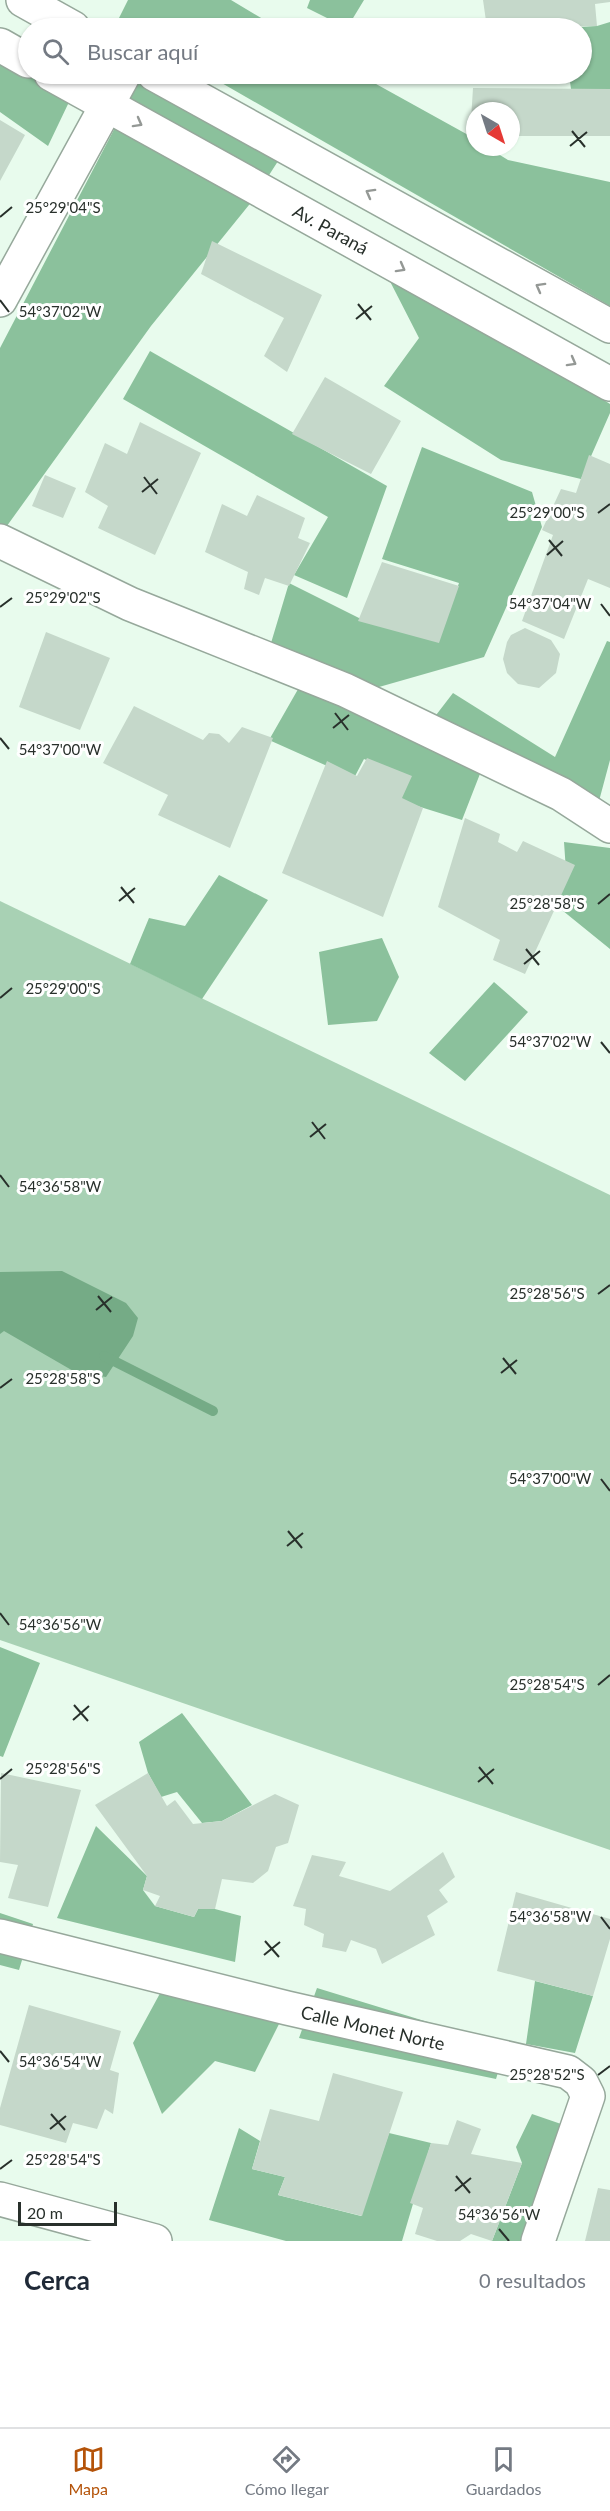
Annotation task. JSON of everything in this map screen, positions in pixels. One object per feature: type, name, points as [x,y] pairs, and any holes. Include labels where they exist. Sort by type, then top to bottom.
[{"type":"street","points":[[23,0],[64,16]]},
{"type":"street","points":[[0,45],[18,55]]},
{"type":"street","name":"Av. Paraná","points":[[69,84],[610,384]]},
{"type":"street","points":[[0,300],[8,266],[119,84]]},
{"type":"street","points":[[172,84],[610,326]]},
{"type":"street","points":[[0,541],[130,604],[345,690],[561,794],[610,826]]},
{"type":"street","name":"Calle Monet Norte","points":[[0,1936],[288,2008],[568,2072],[581,2082],[588,2096],[538,2241]]},
{"type":"street","points":[[0,2199],[155,2241]]},
{"type":"shaded area","points":[[128,0],[231,0],[261,18],[119,18]]},
{"type":"shaded area","points":[[310,0],[364,0],[353,18],[327,18],[307,8]]},
{"type":"shaded area","points":[[610,22],[610,89],[571,89],[570,84],[592,84],[592,26]]},
{"type":"shaded area","points":[[0,55],[18,67],[18,84],[43,84],[69,102],[48,146],[0,112]]},
{"type":"shaded area","points":[[138,84],[159,84],[280,158],[253,200],[151,326],[4,530],[0,527],[0,348]]},
{"type":"shaded area","points":[[223,84],[376,84],[466,134],[466,156],[502,156],[508,160],[610,182],[610,306]]},
{"type":"shaded area","points":[[376,254],[610,404],[610,413],[581,479],[501,460],[384,386],[419,338]]},
{"type":"shaded area","points":[[150,351],[387,486],[347,598],[294,575],[328,517],[123,399]]},
{"type":"shaded area","points":[[422,447],[532,492],[542,527],[484,657],[358,693],[271,643],[289,583],[359,618],[439,639],[459,583],[382,559]]},
{"type":"shaded area","points":[[607,641],[610,642],[610,760],[599,801],[433,719],[453,693],[555,757]]},
{"type":"shaded area","points":[[305,677],[485,761],[462,820],[398,800],[408,778],[364,759],[354,778],[269,740]]},
{"type":"shaded area","points":[[564,842],[610,848],[610,949],[552,902],[566,871]]},
{"type":"shaded area","points":[[219,875],[268,900],[202,999],[130,964],[149,918],[185,926]]},
{"type":"shaded area","points":[[0,901],[610,1195],[610,1850],[0,1640]]},
{"type":"shaded area","points":[[382,938],[399,977],[377,1021],[328,1025],[319,952]]},
{"type":"shaded area","points":[[494,982],[528,1012],[465,1081],[429,1053]]},
{"type":"shaded area","points":[[62,1271],[126,1303],[138,1318],[133,1336],[106,1377],[75,1372],[4,1331],[0,1334],[0,1272]]},
{"type":"shaded area","points":[[0,1647],[40,1663],[3,1757],[0,1756]]},
{"type":"shaded area","points":[[182,1713],[252,1805],[222,1821],[202,1823],[177,1792],[161,1797],[148,1773],[139,1742]]},
{"type":"shaded area","points":[[96,1826],[147,1876],[143,1890],[155,1906],[194,1917],[198,1909],[215,1909],[241,1916],[235,1962],[57,1918]]},
{"type":"shaded area","points":[[0,1913],[33,1924],[19,1970],[0,1965]]},
{"type":"shaded area","points":[[535,1981],[593,1996],[575,2053],[526,2044]]},
{"type":"shaded area","points":[[164,1986],[287,2008],[255,2072],[215,2061],[162,2114],[133,2043]]},
{"type":"shaded area","points":[[317,1988],[506,2046],[496,2079],[299,2038]]},
{"type":"shaded area","points":[[532,2114],[564,2125],[526,2241],[492,2241],[522,2163],[516,2147]]},
{"type":"shaded area","points":[[239,2128],[260,2141],[252,2169],[285,2177],[278,2195],[361,2216],[389,2133],[431,2143],[402,2241],[286,2241],[209,2220]]},
{"type":"building","points":[[483,0],[610,0],[610,2],[595,4],[597,26],[592,26],[592,18],[486,18]]},
{"type":"building","points":[[473,88],[610,89],[610,136],[520,136],[520,102],[472,102]]},
{"type":"building","points":[[0,120],[25,135],[0,181]]},
{"type":"building","points":[[212,241],[322,295],[287,372],[264,356],[284,318],[201,274]]},
{"type":"building","points":[[325,377],[401,421],[371,474],[292,434]]},
{"type":"building","points":[[140,422],[201,453],[155,555],[98,528],[108,506],[85,492],[105,443],[127,454]]},
{"type":"building","points":[[589,455],[610,464],[610,588],[588,579],[564,639],[522,621],[553,535],[542,530],[561,489],[576,493]]},
{"type":"building","points":[[45,475],[76,488],[63,518],[32,506]]},
{"type":"building","points":[[257,495],[305,518],[298,538],[310,543],[289,586],[265,578],[259,595],[244,589],[248,572],[205,552],[222,504],[247,516]]},
{"type":"building","points":[[382,562],[459,586],[439,643],[358,621]]},
{"type":"building","points":[[525,628],[551,640],[560,654],[556,673],[539,688],[518,684],[507,673],[503,659],[511,635]]},
{"type":"building","points":[[46,632],[110,658],[80,730],[19,707]]},
{"type":"building","points":[[134,706],[203,740],[209,733],[219,734],[229,743],[242,727],[273,738],[230,848],[158,815],[168,795],[103,763]]},
{"type":"building","points":[[367,758],[412,776],[402,798],[423,808],[383,917],[282,873],[327,761],[357,776]]},
{"type":"building","points":[[465,818],[500,834],[498,842],[517,852],[523,841],[575,865],[525,974],[493,960],[500,940],[438,907]]},
{"type":"building","points":[[1,1773],[81,1790],[48,1907],[8,1898],[18,1865],[0,1862]]},
{"type":"building","points":[[148,1773],[167,1806],[175,1800],[193,1824],[222,1821],[275,1794],[299,1805],[288,1843],[276,1847],[268,1871],[253,1883],[222,1879],[215,1909],[198,1909],[194,1917],[155,1906],[160,1896],[143,1890],[147,1876],[95,1805]]},
{"type":"building","points":[[443,1852],[455,1877],[439,1890],[448,1902],[427,1916],[435,1935],[382,1964],[376,1949],[351,1940],[346,1952],[322,1947],[324,1934],[304,1925],[306,1909],[293,1906],[312,1855],[346,1862],[339,1876],[390,1891]]},
{"type":"building","points":[[516,1892],[610,1919],[610,1939],[593,1996],[497,1971]]},
{"type":"building","points":[[29,2005],[121,2031],[110,2070],[119,2073],[113,2114],[105,2109],[97,2129],[73,2123],[66,2143],[0,2125],[0,2108]]},
{"type":"building","points":[[333,2073],[403,2092],[362,2216],[278,2195],[285,2177],[252,2169],[270,2109],[319,2121]]},
{"type":"building","points":[[457,2120],[481,2129],[471,2154],[522,2163],[492,2241],[471,2234],[460,2241],[437,2241],[415,2234],[423,2208],[410,2203],[431,2143],[448,2145]]},
{"type":"building","points":[[598,2188],[610,2190],[610,2241],[585,2241]]},
{"type":"waterway","points":[[104,1356],[213,1411]]}]
